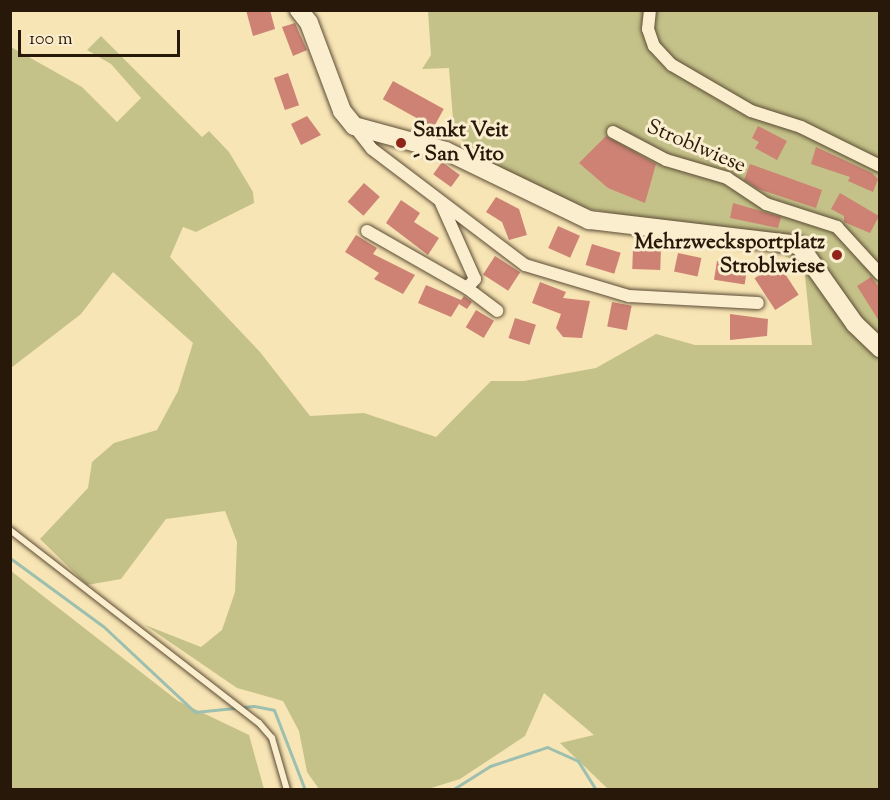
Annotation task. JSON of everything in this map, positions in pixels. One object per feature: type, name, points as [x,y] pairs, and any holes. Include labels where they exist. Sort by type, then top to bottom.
[{"type":"street","points":[[299,10],[309,23],[342,111],[372,149],[439,198],[495,247],[560,278],[629,296],[758,303]]},
{"type":"street","points":[[650,10],[648,29],[654,46],[672,65],[751,111],[801,127],[879,166]]},
{"type":"street","points":[[354,126],[446,151],[589,219],[799,245],[845,313],[879,348]]},
{"type":"street","name":"Stroblwiese","points":[[614,132],[666,160],[727,178],[766,204],[837,227],[879,274]]},
{"type":"street","points":[[439,198],[476,279],[467,288]]},
{"type":"street","points":[[367,231],[467,288],[497,311]]},
{"type":"lane","points":[[10,530],[259,723],[272,738],[287,789]]},
{"type":"shaded area","points":[[428,11],[879,11],[879,789],[608,789],[560,743],[594,735],[544,693],[525,736],[460,779],[428,789],[319,789],[307,772],[299,731],[283,701],[237,688],[145,625],[201,647],[222,630],[235,592],[237,542],[225,511],[166,519],[121,579],[87,585],[40,539],[88,488],[92,462],[114,443],[157,430],[178,391],[193,343],[113,272],[81,314],[11,368],[11,47],[82,87],[117,122],[141,98],[111,64],[87,50],[101,36],[202,137],[209,131],[229,152],[253,192],[254,203],[196,232],[183,227],[170,257],[260,352],[310,416],[364,413],[436,437],[491,381],[524,381],[596,368],[656,334],[695,345],[812,345],[804,266],[750,238],[544,201],[485,164],[454,132],[449,68],[422,69],[431,55]]},
{"type":"shaded area","points":[[11,571],[178,701],[249,735],[264,789],[11,789]]},
{"type":"building","points":[[246,10],[270,10],[275,29],[253,36]]},
{"type":"building","points":[[295,23],[307,50],[293,56],[282,27]]},
{"type":"building","points":[[288,73],[299,105],[285,110],[274,78]]},
{"type":"building","points":[[393,81],[444,109],[434,127],[383,99]]},
{"type":"building","points":[[307,116],[321,135],[301,145],[291,124]]},
{"type":"building","points":[[758,126],[787,141],[777,160],[755,148],[759,142],[752,138]]},
{"type":"building","points":[[606,136],[656,164],[645,203],[608,188],[579,163]]},
{"type":"building","points":[[816,147],[872,173],[878,179],[873,192],[848,181],[850,177],[811,164]]},
{"type":"building","points":[[442,162],[460,175],[451,187],[433,174]]},
{"type":"building","points":[[750,164],[822,190],[816,208],[758,189],[744,180]]},
{"type":"building","points":[[364,183],[380,197],[363,216],[348,202]]},
{"type":"building","points":[[840,193],[879,216],[870,233],[844,222],[844,216],[831,209]]},
{"type":"building","points":[[496,197],[519,209],[527,235],[509,240],[502,222],[486,212]]},
{"type":"building","points":[[401,200],[420,213],[414,222],[439,238],[428,255],[386,223]]},
{"type":"building","points":[[733,203],[781,217],[778,228],[730,218]]},
{"type":"building","points":[[558,226],[580,236],[570,258],[548,248]]},
{"type":"building","points":[[356,235],[377,248],[373,254],[415,275],[403,294],[374,279],[379,273],[345,252]]},
{"type":"building","points":[[592,244],[621,253],[614,274],[586,265]]},
{"type":"building","points":[[633,248],[661,249],[660,270],[632,269]]},
{"type":"building","points":[[678,253],[701,258],[698,277],[674,272]]},
{"type":"building","points":[[495,256],[520,272],[508,291],[483,274]]},
{"type":"building","points":[[717,261],[748,266],[745,285],[714,280]]},
{"type":"building","points":[[778,263],[799,295],[775,310],[755,278]]},
{"type":"building","points":[[871,277],[879,287],[879,321],[857,286]]},
{"type":"building","points":[[540,282],[566,292],[563,298],[590,301],[582,338],[563,337],[556,328],[561,314],[532,303]]},
{"type":"building","points":[[426,285],[461,300],[464,296],[472,302],[467,309],[459,304],[451,317],[418,303]]},
{"type":"building","points":[[612,302],[632,306],[627,330],[607,327]]},
{"type":"building","points":[[476,310],[494,321],[484,338],[466,327]]},
{"type":"building","points":[[730,314],[768,319],[767,336],[730,340]]},
{"type":"building","points":[[515,318],[536,325],[529,345],[509,338]]},
{"type":"waterway","points":[[10,558],[103,626],[195,712],[254,706],[274,710],[305,790]]},
{"type":"waterway","points":[[452,790],[490,766],[547,747],[578,761],[596,790]]},
{"type":"place","name":"Sankt Veit - San Vito","points":[[401,143]]},
{"type":"place","name":"Mehrzwecksportplatz Stroblwiese","points":[[837,255]]}]
